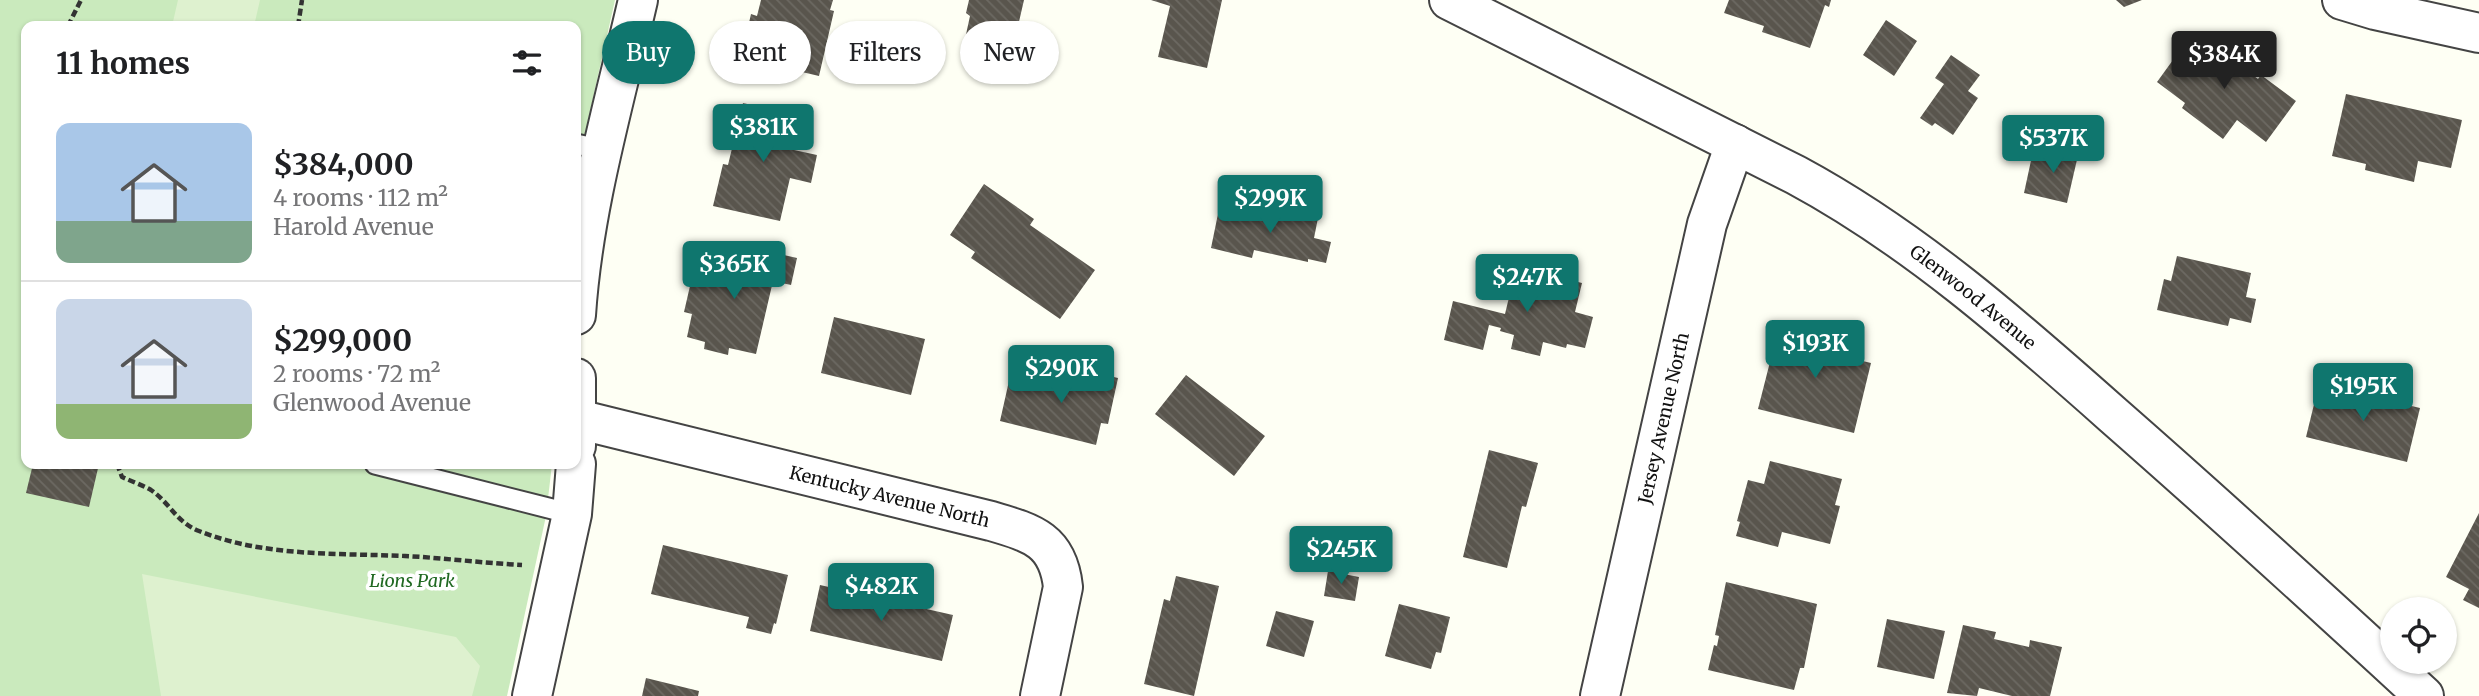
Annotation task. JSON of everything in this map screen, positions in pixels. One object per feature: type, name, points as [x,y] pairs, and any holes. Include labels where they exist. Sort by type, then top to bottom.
[{"type":"street","points":[[581,272],[590,147],[638,0]]},
{"type":"street","name":"Glenwood Avenue","points":[[1449,0],[1845,201],[1934,263],[2086,391],[2253,538],[2424,696]]},
{"type":"street","points":[[2342,0],[2479,33]]},
{"type":"street","name":"Jersey Avenue North","points":[[1600,696],[1707,224],[1735,144]]},
{"type":"street","name":"Kentucky Avenue North","points":[[581,420],[992,521],[1036,537],[1056,558],[1063,587],[1040,696]]},
{"type":"street","points":[[532,696],[572,514],[575,469]]},
{"type":"lane","points":[[395,469],[572,514]]},
{"type":"path","points":[[70,21],[81,0]]},
{"type":"path","points":[[299,21],[302,0]]},
{"type":"path","points":[[119,469],[121,477],[150,490],[177,519],[197,531],[248,544],[316,554],[406,556],[529,565],[561,571]]},
{"type":"green space","name":"Lions Park","points":[[0,0],[615,0],[610,21],[602,21],[602,58],[581,152],[581,21],[21,21],[21,469],[551,469],[546,516],[507,696],[0,696]]},
{"type":"green space","points":[[178,0],[260,0],[255,21],[173,21]]},
{"type":"green space","points":[[142,574],[456,637],[480,666],[472,696],[161,696]]},
{"type":"building","points":[[761,0],[833,0],[830,10],[834,11],[832,21],[825,21],[825,50],[819,76],[811,74],[811,21],[749,21],[751,14],[757,16]]},
{"type":"building","points":[[969,0],[1024,0],[1019,21],[969,21],[970,16],[966,13]]},
{"type":"building","points":[[1151,0],[1222,0],[1207,68],[1158,57],[1170,6]]},
{"type":"building","points":[[1729,0],[1831,0],[1829,7],[1825,5],[1810,48],[1762,32],[1764,26],[1724,13]]},
{"type":"building","points":[[2116,0],[2142,0],[2124,7]]},
{"type":"building","points":[[1886,20],[1917,41],[1894,76],[1863,55]]},
{"type":"building","points":[[2194,31],[2258,79],[2261,75],[2296,101],[2266,142],[2237,120],[2223,139],[2182,108],[2185,103],[2157,82]]},
{"type":"building","points":[[1951,55],[1980,75],[1968,91],[1978,98],[1953,135],[1935,123],[1932,126],[1920,118],[1944,84],[1935,78]]},
{"type":"building","points":[[2346,94],[2462,120],[2451,168],[2418,161],[2414,182],[2365,170],[2366,164],[2332,156]]},
{"type":"building","points":[[743,103],[802,117],[794,150],[817,155],[811,183],[790,178],[780,221],[713,206],[723,164],[728,165]]},
{"type":"building","points":[[2021,117],[2047,123],[2040,152],[2014,146]]},
{"type":"building","points":[[2057,146],[2079,151],[2067,203],[2024,193],[2032,156],[2053,161]]},
{"type":"building","points":[[984,184],[1034,219],[1030,225],[1095,270],[1060,319],[971,258],[975,252],[950,235]]},
{"type":"building","points":[[1261,205],[1318,218],[1314,238],[1331,242],[1326,263],[1308,259],[1308,262],[1254,250],[1252,258],[1211,248],[1219,209],[1258,218]]},
{"type":"building","points":[[753,248],[797,258],[791,285],[773,281],[756,354],[729,348],[728,355],[704,349],[705,342],[687,337],[692,314],[684,312],[696,260],[748,272]]},
{"type":"building","points":[[2177,256],[2251,273],[2246,297],[2256,299],[2251,323],[2230,318],[2228,326],[2157,310],[2164,279],[2171,281]]},
{"type":"building","points":[[1518,260],[1560,270],[1558,277],[1582,283],[1575,312],[1593,317],[1585,348],[1567,344],[1566,348],[1543,342],[1540,356],[1511,349],[1514,335],[1489,325],[1483,350],[1444,340],[1453,301],[1505,314]]},
{"type":"building","points":[[834,317],[925,339],[911,395],[821,373]]},
{"type":"building","points":[[1787,321],[1832,333],[1829,341],[1852,347],[1850,358],[1871,363],[1854,433],[1758,409],[1771,358],[1777,360]]},
{"type":"building","points":[[1083,370],[1118,378],[1108,424],[1101,423],[1096,445],[1000,421],[1011,372],[1079,388]]},
{"type":"building","points":[[1186,375],[1265,436],[1234,476],[1155,414]]},
{"type":"building","points":[[2319,384],[2420,408],[2407,462],[2306,437]]},
{"type":"building","points":[[1489,450],[1538,463],[1526,507],[1522,506],[1507,568],[1463,557]]},
{"type":"building","points":[[1770,461],[1842,479],[1835,505],[1840,506],[1830,544],[1782,532],[1778,547],[1736,536],[1740,522],[1737,521],[1748,480],[1764,484]]},
{"type":"building","points":[[32,469],[98,469],[89,507],[26,493]]},
{"type":"building","points":[[2479,513],[2479,608],[2463,600],[2469,589],[2446,577]]},
{"type":"building","points":[[663,545],[788,575],[771,634],[746,628],[749,617],[651,594]]},
{"type":"building","points":[[1328,571],[1359,577],[1355,601],[1324,596]]},
{"type":"building","points":[[1176,576],[1219,586],[1194,696],[1144,684],[1164,599],[1170,601]]},
{"type":"building","points":[[1726,582],[1817,604],[1804,668],[1800,668],[1794,690],[1708,670],[1714,645],[1717,646],[1719,636],[1715,635]]},
{"type":"building","points":[[820,585],[953,615],[942,661],[810,631]]},
{"type":"building","points":[[1399,604],[1450,617],[1441,653],[1436,652],[1431,669],[1385,656]]},
{"type":"building","points":[[1276,611],[1314,621],[1304,657],[1266,646]]},
{"type":"building","points":[[1887,619],[1945,631],[1934,679],[1877,667]]},
{"type":"building","points":[[1963,625],[1996,632],[1994,639],[2029,647],[2030,640],[2062,647],[2050,696],[2012,696],[1979,688],[1977,696],[1947,693]]},
{"type":"building","points":[[646,678],[699,691],[698,696],[642,696]]}]
